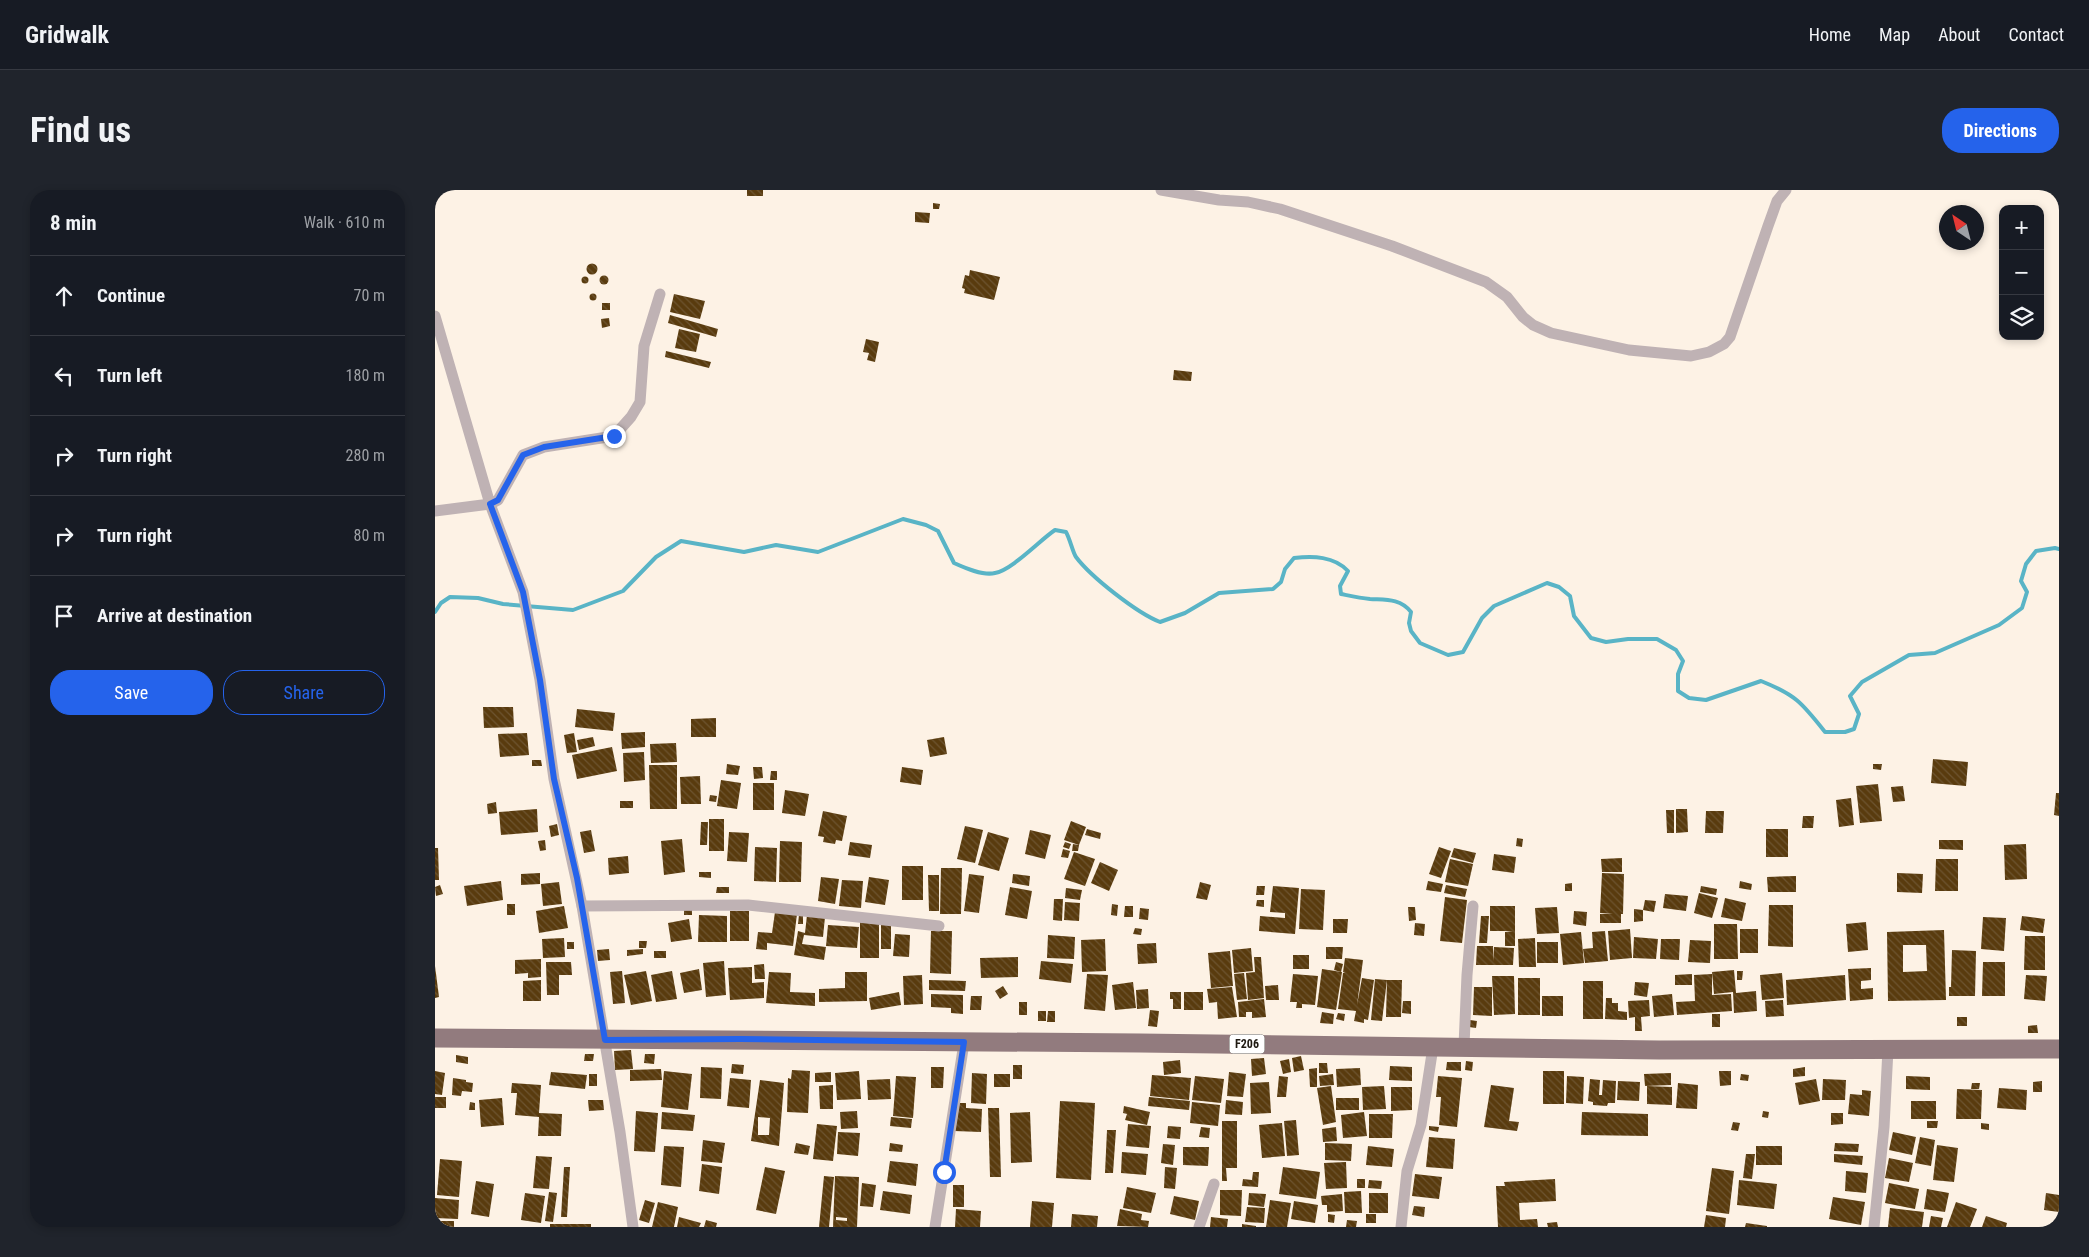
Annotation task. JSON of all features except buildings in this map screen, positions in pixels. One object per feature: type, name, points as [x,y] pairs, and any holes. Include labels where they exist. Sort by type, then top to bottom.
[{"type":"main road","name":"F206","points":[[435,1038],[1140,1043],[1433,1048],[1464,1046],[1659,1050],[2059,1050]]},
{"type":"street","points":[[1161,190],[1219,200],[1249,202],[1280,209],[1392,246],[1486,282],[1507,297],[1523,317],[1533,325],[1551,332],[1629,350],[1691,356],[1717,348],[1730,337],[1777,195],[1786,190]]},
{"type":"street","points":[[435,511],[490,504],[498,500],[523,455],[544,447],[614,436],[631,417],[640,402],[644,346],[661,294]]},
{"type":"street","points":[[435,316],[490,504],[523,592],[540,680],[554,779],[582,906],[605,1040],[633,1227]]},
{"type":"street","points":[[582,906],[748,905],[939,926]]},
{"type":"street","points":[[1464,1046],[1467,975],[1473,906]]},
{"type":"street","points":[[935,1227],[964,1042]]},
{"type":"street","points":[[1401,1227],[1407,1171],[1421,1125],[1433,1048]]},
{"type":"street","points":[[1874,1227],[1884,1127],[1888,1049]]},
{"type":"street","points":[[1199,1227],[1214,1184]]},
{"type":"waterway","points":[[435,612],[441,603],[450,597],[478,598],[503,604],[573,610],[623,591],[656,557],[681,541],[744,552],[776,545],[818,552],[903,519],[926,525],[938,531],[954,563],[974,571],[990,574],[1002,571],[1055,530],[1066,532],[1076,557],[1103,584],[1127,603],[1160,622],[1185,613],[1219,593],[1273,589],[1281,582],[1285,569],[1294,558],[1316,557],[1336,562],[1348,571],[1340,586],[1341,594],[1402,604],[1411,612],[1409,623],[1411,631],[1420,643],[1448,655],[1463,652],[1482,618],[1494,606],[1547,583],[1559,587],[1570,596],[1574,616],[1591,638],[1606,642],[1628,639],[1657,639],[1676,650],[1683,661],[1678,674],[1678,691],[1689,698],[1706,700],[1761,681],[1791,696],[1825,732],[1845,732],[1854,729],[1859,714],[1850,696],[1862,682],[1909,655],[1935,653],[1999,625],[2022,608],[2027,592],[2021,581],[2026,564],[2036,551],[2059,549]]},
{"type":"route","points":[[614,436],[544,447],[523,455],[498,500],[490,504],[523,592],[540,680],[554,779],[577,878],[605,1040],[740,1039],[964,1042],[944,1172]]}]
